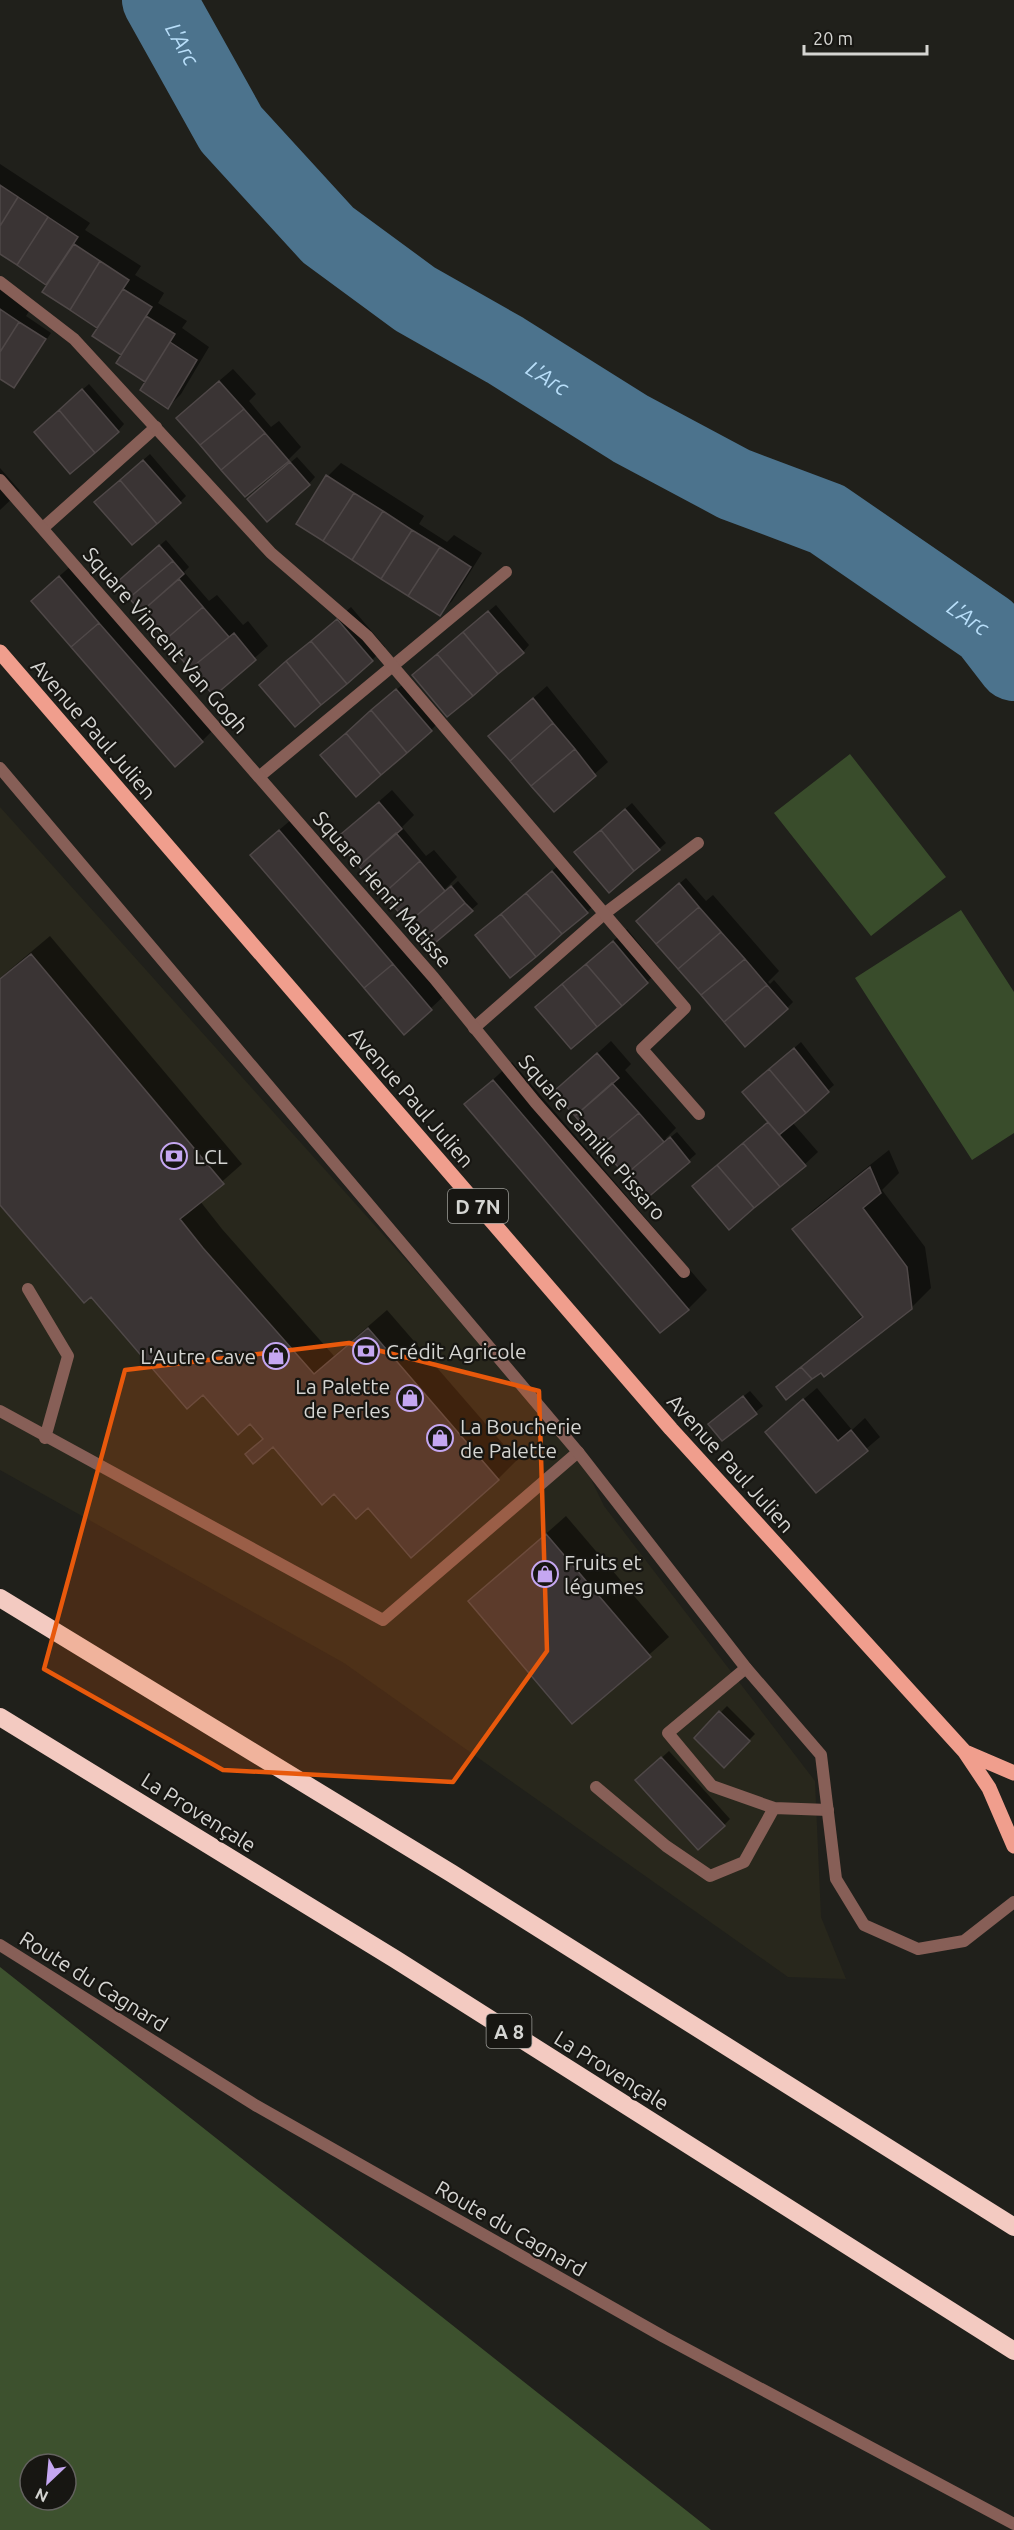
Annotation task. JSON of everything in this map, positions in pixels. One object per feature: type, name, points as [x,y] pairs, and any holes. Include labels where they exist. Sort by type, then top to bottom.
[{"type":"highway","points":[[0,1599],[451,1873],[1014,2227]]},
{"type":"highway","name":"La Provençale","points":[[0,1717],[395,1959],[1014,2351]]},
{"type":"main road","name":"Avenue Paul Julien","points":[[0,652],[670,1429],[965,1752],[990,1788],[1014,1846]]},
{"type":"main road","name":"Avenue Paul Julien","points":[[965,1752],[1014,1773]]},
{"type":"street","points":[[0,282],[74,339],[271,553],[367,636],[685,1008],[642,1049],[699,1114]]},
{"type":"street","points":[[43,528],[156,427]]},
{"type":"street","name":"Square Vincent Van Gogh","points":[[0,480],[260,777]]},
{"type":"street","points":[[260,777],[506,572]]},
{"type":"street","points":[[0,768],[578,1452],[746,1668],[821,1755],[836,1879],[864,1924],[918,1949],[964,1941],[1014,1902]]},
{"type":"street","name":"Square Henri Matisse","points":[[260,777],[427,969],[474,1028]]},
{"type":"street","points":[[474,1028],[604,914],[698,843]]},
{"type":"street","name":"Square Camille Pissaro","points":[[474,1028],[535,1102],[684,1272]]},
{"type":"street","points":[[28,1289],[68,1356],[45,1438]]},
{"type":"street","points":[[0,1411],[45,1438],[383,1620],[578,1452]]},
{"type":"street","points":[[746,1668],[668,1733],[712,1786],[774,1808],[828,1810]]},
{"type":"street","points":[[596,1787],[666,1846],[710,1876],[744,1862],[774,1808]]},
{"type":"street","name":"Route du Cagnard","points":[[0,1945],[255,2105],[664,2337],[1014,2524]]},
{"type":"highlighted area","points":[[349,1343],[539,1391],[547,1651],[453,1782],[223,1770],[44,1669],[125,1370]]},
{"type":"shaded area","points":[[0,807],[578,1452],[604,1506],[815,1781],[821,1917],[846,1979],[788,1977],[344,1663],[0,1470]]},
{"type":"green space","points":[[850,754],[946,877],[871,936],[774,813]]},
{"type":"green space","points":[[961,910],[1014,992],[1014,1133],[972,1160],[855,978]]},
{"type":"green space","points":[[0,1967],[711,2530],[0,2530]]},
{"type":"building","points":[[0,185],[18,197],[0,226]]},
{"type":"building","points":[[18,197],[48,217],[17,265],[0,254],[0,226]]},
{"type":"building","points":[[48,217],[78,237],[46,285],[17,265]]},
{"type":"building","points":[[74,244],[100,261],[70,310],[42,292]]},
{"type":"building","points":[[100,261],[129,280],[97,328],[70,310]]},
{"type":"building","points":[[123,289],[152,307],[121,355],[92,336]]},
{"type":"building","points":[[0,309],[19,322],[0,352]]},
{"type":"building","points":[[146,316],[175,334],[145,382],[116,363]]},
{"type":"building","points":[[19,322],[46,339],[14,388],[0,379],[0,352]]},
{"type":"building","points":[[170,342],[197,360],[168,409],[140,390]]},
{"type":"building","points":[[219,381],[244,409],[200,445],[176,418]]},
{"type":"building","points":[[82,389],[119,432],[95,453],[59,410]]},
{"type":"building","points":[[244,409],[265,433],[221,470],[200,445]]},
{"type":"building","points":[[59,410],[95,453],[70,474],[34,432]]},
{"type":"building","points":[[265,433],[289,461],[245,497],[221,470]]},
{"type":"building","points":[[143,460],[181,503],[157,524],[120,480]]},
{"type":"building","points":[[290,462],[310,485],[267,522],[247,499]]},
{"type":"building","points":[[326,475],[354,493],[323,541],[296,524]]},
{"type":"building","points":[[120,480],[157,524],[132,545],[94,502]]},
{"type":"building","points":[[354,493],[383,511],[352,560],[323,541]]},
{"type":"building","points":[[383,511],[412,530],[381,579],[352,560]]},
{"type":"building","points":[[412,530],[440,547],[408,596],[381,579]]},
{"type":"building","points":[[159,545],[173,561],[129,598],[116,583]]},
{"type":"building","points":[[440,547],[471,567],[440,616],[408,596]]},
{"type":"building","points":[[173,561],[184,574],[141,612],[129,598]]},
{"type":"building","points":[[59,576],[99,623],[71,647],[31,601]]},
{"type":"building","points":[[179,579],[203,607],[165,640],[141,612]]},
{"type":"building","points":[[203,607],[229,637],[190,669],[165,640]]},
{"type":"building","points":[[488,611],[524,653],[498,674],[463,632]]},
{"type":"building","points":[[337,619],[373,661],[347,684],[311,641]]},
{"type":"building","points":[[99,623],[203,742],[175,767],[71,647]]},
{"type":"building","points":[[463,632],[498,674],[473,696],[437,654]]},
{"type":"building","points":[[234,633],[256,660],[214,696],[190,669]]},
{"type":"building","points":[[311,641],[347,684],[321,705],[286,661]]},
{"type":"building","points":[[437,654],[473,696],[447,717],[412,675]]},
{"type":"building","points":[[286,661],[321,705],[295,727],[259,685]]},
{"type":"building","points":[[396,689],[432,731],[407,753],[371,710]]},
{"type":"building","points":[[533,698],[553,723],[510,761],[488,736]]},
{"type":"building","points":[[371,710],[407,753],[381,775],[346,733]]},
{"type":"building","points":[[553,723],[575,749],[531,786],[510,761]]},
{"type":"building","points":[[346,733],[381,775],[356,797],[320,755]]},
{"type":"building","points":[[575,749],[596,776],[554,812],[531,786]]},
{"type":"building","points":[[379,802],[402,829],[359,866],[335,839]]},
{"type":"building","points":[[625,809],[660,850],[634,871],[601,830]]},
{"type":"building","points":[[279,830],[393,964],[364,988],[250,855]]},
{"type":"building","points":[[601,830],[634,871],[609,893],[574,852]]},
{"type":"building","points":[[396,833],[420,861],[383,894],[359,866]]},
{"type":"building","points":[[420,861],[445,891],[408,923],[383,894]]},
{"type":"building","points":[[552,871],[588,913],[562,934],[526,893]]},
{"type":"building","points":[[679,883],[699,907],[656,944],[636,921]]},
{"type":"building","points":[[451,886],[465,903],[422,940],[408,923]]},
{"type":"building","points":[[526,893],[562,934],[536,957],[501,914]]},
{"type":"building","points":[[465,903],[473,911],[429,948],[422,940]]},
{"type":"building","points":[[699,907],[721,932],[678,969],[656,944]]},
{"type":"building","points":[[501,914],[536,957],[510,978],[475,935]]},
{"type":"building","points":[[721,932],[745,959],[701,995],[678,969]]},
{"type":"building","points":[[613,941],[648,983],[622,1006],[586,964]]},
{"type":"building","points":[[31,954],[224,1184],[180,1219],[314,1374],[368,1328],[499,1480],[411,1558],[368,1508],[356,1519],[334,1494],[322,1505],[273,1447],[253,1464],[245,1454],[263,1439],[250,1424],[238,1435],[203,1395],[187,1409],[91,1297],[84,1303],[0,1205],[0,979]]},
{"type":"building","points":[[745,959],[767,985],[724,1022],[701,995]]},
{"type":"building","points":[[393,964],[432,1010],[404,1035],[364,988]]},
{"type":"building","points":[[586,964],[622,1006],[597,1027],[562,984]]},
{"type":"building","points":[[562,984],[597,1027],[571,1049],[535,1007]]},
{"type":"building","points":[[767,985],[788,1009],[745,1047],[724,1022]]},
{"type":"building","points":[[794,1048],[829,1092],[806,1113],[769,1069]]},
{"type":"building","points":[[597,1053],[619,1078],[575,1116],[553,1092]]},
{"type":"building","points":[[769,1069],[806,1113],[779,1135],[742,1092]]},
{"type":"building","points":[[493,1080],[689,1310],[660,1333],[464,1104]]},
{"type":"building","points":[[612,1083],[639,1113],[600,1146],[575,1116]]},
{"type":"building","points":[[639,1113],[664,1142],[625,1175],[600,1146]]},
{"type":"building","points":[[768,1122],[806,1166],[780,1187],[743,1143]]},
{"type":"building","points":[[670,1137],[690,1162],[646,1199],[625,1175]]},
{"type":"building","points":[[743,1143],[780,1187],[754,1208],[717,1165]]},
{"type":"building","points":[[717,1165],[754,1208],[729,1230],[692,1186]]},
{"type":"building","points":[[870,1167],[881,1193],[863,1208],[907,1267],[912,1309],[824,1377],[821,1373],[812,1379],[801,1367],[863,1317],[792,1229]]},
{"type":"building","points":[[801,1367],[812,1379],[786,1400],[776,1387]]},
{"type":"building","points":[[743,1396],[757,1414],[722,1441],[708,1424]]},
{"type":"building","points":[[803,1399],[838,1441],[851,1430],[868,1451],[816,1493],[765,1432]]},
{"type":"building","points":[[546,1534],[651,1657],[572,1724],[468,1601]]},
{"type":"building","points":[[719,1711],[750,1741],[724,1768],[694,1738]]},
{"type":"building","points":[[661,1757],[725,1826],[698,1850],[635,1780]]},
{"type":"waterway","name":"L'Arc","points":[[159,0],[231,129],[328,235],[415,299],[505,350],[631,429],[734,484],[827,519],[987,629],[1014,664]]},
{"type":"place","name":"LCL","points":[[174,1156]]},
{"type":"place","name":"Crédit Agricole","points":[[366,1351]]},
{"type":"place","name":"L'Autre Cave","points":[[276,1356]]},
{"type":"place","name":"La Palette de Perles","points":[[410,1398]]},
{"type":"place","name":"La Boucherie de Palette","points":[[440,1438]]},
{"type":"place","name":"Fruits et légumes","points":[[545,1574]]}]
